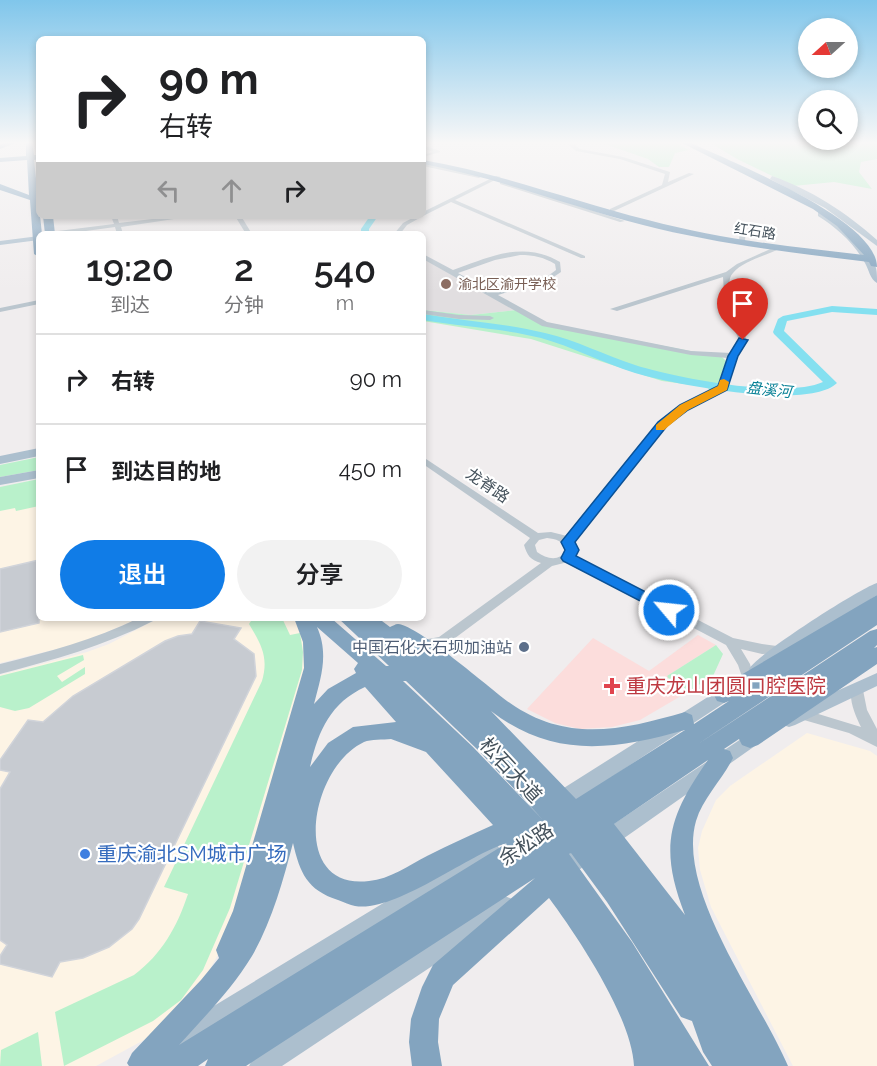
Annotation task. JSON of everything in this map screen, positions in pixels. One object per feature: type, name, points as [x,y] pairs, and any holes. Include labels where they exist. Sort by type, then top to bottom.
[{"type":"highway","points":[[20,192],[34,199]]},
{"type":"highway","points":[[34,192],[36,218]]},
{"type":"highway","name":"红石路","points":[[542,192],[700,236],[777,248],[873,257]]},
{"type":"highway","name":"红石路","points":[[556,192],[674,227],[873,257]]},
{"type":"highway","points":[[792,192],[839,217],[855,230],[873,257]]},
{"type":"highway","points":[[793,192],[849,230],[877,267]]},
{"type":"highway","points":[[828,251],[847,252],[855,248],[842,230]]},
{"type":"highway","points":[[724,695],[877,601]]},
{"type":"highway","name":"余松路","points":[[220,1066],[877,616]]},
{"type":"highway","points":[[212,990],[245,913],[314,668],[315,649],[310,630],[305,621]]},
{"type":"highway","name":"松石大道","points":[[322,621],[457,744],[545,842],[593,907],[694,1066]]},
{"type":"highway","name":"松石大道","points":[[350,621],[475,733],[566,829],[615,892],[724,1058]]},
{"type":"highway","points":[[369,621],[498,718],[591,812],[642,878],[696,955],[714,985],[730,1018],[741,1051],[743,1066]]},
{"type":"highway","points":[[379,621],[420,644],[441,650],[505,711],[521,721],[558,735],[602,740],[624,738],[685,720]]},
{"type":"highway","name":"余松路","points":[[171,1066],[464,898],[877,636]]},
{"type":"highway","points":[[350,645],[374,686],[443,754],[529,851],[569,904],[612,969],[671,1066]]},
{"type":"highway","points":[[750,739],[877,654]]},
{"type":"highway","points":[[139,1065],[212,990],[234,961],[257,919],[273,872],[309,733],[323,707],[341,690],[363,678],[388,673],[414,674],[439,683],[463,700],[489,723],[582,819],[630,882],[656,921],[681,965],[724,1058]]},
{"type":"highway","points":[[443,754],[410,736],[391,730],[375,730],[358,735],[343,744],[323,765],[315,780],[303,822],[303,840],[307,860],[319,878],[336,889],[356,894],[386,890],[464,898],[561,871]]},
{"type":"highway","points":[[722,758],[688,812],[682,833],[684,869],[695,908],[773,1066]]},
{"type":"highway","points":[[428,1066],[423,1049],[424,1019],[432,994],[443,975],[459,958],[464,898],[528,821]]},
{"type":"highway","points":[[612,969],[642,1034],[649,1066]]},
{"type":"main road","points":[[783,192],[842,230],[873,257],[877,280]]},
{"type":"main road","points":[[800,192],[827,205],[862,230],[877,245],[869,248],[856,244]]},
{"type":"main road","points":[[0,242],[36,237]]},
{"type":"main road","points":[[0,460],[36,453]]},
{"type":"main road","points":[[0,481],[36,475]]},
{"type":"main road","points":[[528,821],[724,695],[780,650],[877,588]]},
{"type":"main road","points":[[561,871],[750,739],[877,679]]},
{"type":"main road","points":[[139,1065],[464,898]]},
{"type":"main road","points":[[261,1066],[464,898]]},
{"type":"street","points":[[426,213],[467,192]]},
{"type":"street","points":[[536,192],[622,221]]},
{"type":"street","points":[[612,210],[651,192]]},
{"type":"street","points":[[450,200],[583,257]]},
{"type":"street","points":[[115,219],[119,231]]},
{"type":"street","points":[[73,231],[166,219]]},
{"type":"street","points":[[399,231],[405,224],[414,219]]},
{"type":"street","points":[[614,309],[728,273],[739,265],[777,248]]},
{"type":"street","points":[[453,272],[520,252],[537,252],[550,257],[560,268],[550,277],[492,295]]},
{"type":"street","points":[[426,258],[553,326],[691,353],[733,356]]},
{"type":"street","points":[[568,542],[663,424],[684,407],[723,388],[733,356],[743,340],[727,302],[728,273]]},
{"type":"street","points":[[0,312],[36,303]]},
{"type":"street","points":[[0,312],[36,310]]},
{"type":"street","points":[[426,312],[490,318]]},
{"type":"street","name":"龙脊路","points":[[426,462],[536,537]]},
{"type":"street","points":[[550,562],[532,554],[529,545],[536,537],[553,535],[568,542],[572,550],[568,558]]},
{"type":"street","points":[[441,650],[550,562],[568,558],[730,642],[762,649],[780,650]]},
{"type":"street","points":[[0,669],[107,639],[143,621]]},
{"type":"street","points":[[730,642],[744,664],[747,676]]},
{"type":"street","points":[[857,689],[858,706],[862,719],[877,740]]},
{"type":"street","points":[[802,714],[853,729],[877,740]]},
{"type":"shaded area","name":"渝北区渝开学校","points":[[426,259],[516,310],[471,315],[426,310]]},
{"type":"shaded area","points":[[36,497],[36,621],[133,621],[81,643],[0,663],[0,504]]},
{"type":"shaded area","name":"重庆渝北SM城市广场","points":[[153,621],[298,621],[303,631],[306,670],[225,942],[206,976],[155,1034],[96,1066],[0,1066],[0,675],[109,644]]},
{"type":"shaded area","name":"重庆龙山团圆口腔医院","points":[[698,635],[716,645],[667,676],[681,696],[640,720],[612,727],[580,729],[555,723],[527,709],[593,638],[649,671]]},
{"type":"shaded area","points":[[807,733],[870,751],[877,756],[877,1066],[793,1066],[711,907],[700,870],[698,848],[702,831],[716,800],[730,786]]},
{"type":"green space","points":[[426,310],[471,315],[516,310],[538,322],[722,357],[726,361],[717,387],[710,391],[707,387],[662,381],[531,339],[426,322]]},
{"type":"green space","points":[[36,458],[36,471],[0,477],[0,465]]},
{"type":"green space","points":[[36,480],[36,507],[16,511],[15,508],[0,511],[0,487]]},
{"type":"green space","points":[[251,621],[283,621],[290,635],[300,633],[303,652],[302,670],[230,908],[203,970],[181,1000],[153,1021],[64,1066],[55,1012],[134,975],[153,958],[179,918],[188,894],[164,887],[262,681],[265,665],[263,651],[249,624]]},
{"type":"green space","points":[[716,645],[723,654],[713,676],[681,696],[667,676]]},
{"type":"green space","points":[[83,655],[84,660],[57,676],[62,682],[85,667],[85,674],[29,708],[15,711],[0,707],[0,676]]},
{"type":"green space","points":[[38,1032],[42,1066],[0,1066],[1,1050]]},
{"type":"building","points":[[36,561],[36,621],[39,623],[0,632],[0,569]]},
{"type":"building","name":"重庆渝北SM城市广场","points":[[200,621],[241,628],[234,639],[254,654],[256,676],[139,919],[132,929],[109,947],[83,958],[60,962],[52,977],[0,964],[0,956],[7,945],[0,940],[0,789],[10,772],[0,770],[0,760],[28,720],[43,722],[73,696],[165,641],[192,634]]},
{"type":"waterway","name":"盘溪河","points":[[365,231],[372,219]]},
{"type":"waterway","name":"盘溪河","points":[[426,318],[545,336],[629,367],[673,378],[747,390],[798,392],[818,389],[831,383],[778,332],[783,319],[832,309],[877,312]]},
{"type":"slow traffic","points":[[660,428],[684,407],[723,388],[724,382]]},
{"type":"place","name":"渝北区渝开学校","points":[[446,284]]},
{"type":"place","name":"中国石化大石坝加油站","points":[[524,647]]},
{"type":"place","name":"重庆龙山团圆口腔医院","points":[[612,686]]},
{"type":"place","name":"重庆渝北SM城市广场","points":[[85,854]]},
{"type":"route","points":[[669,610],[568,558],[572,550],[568,542],[663,424],[684,407],[723,388],[733,356],[743,340]]}]
